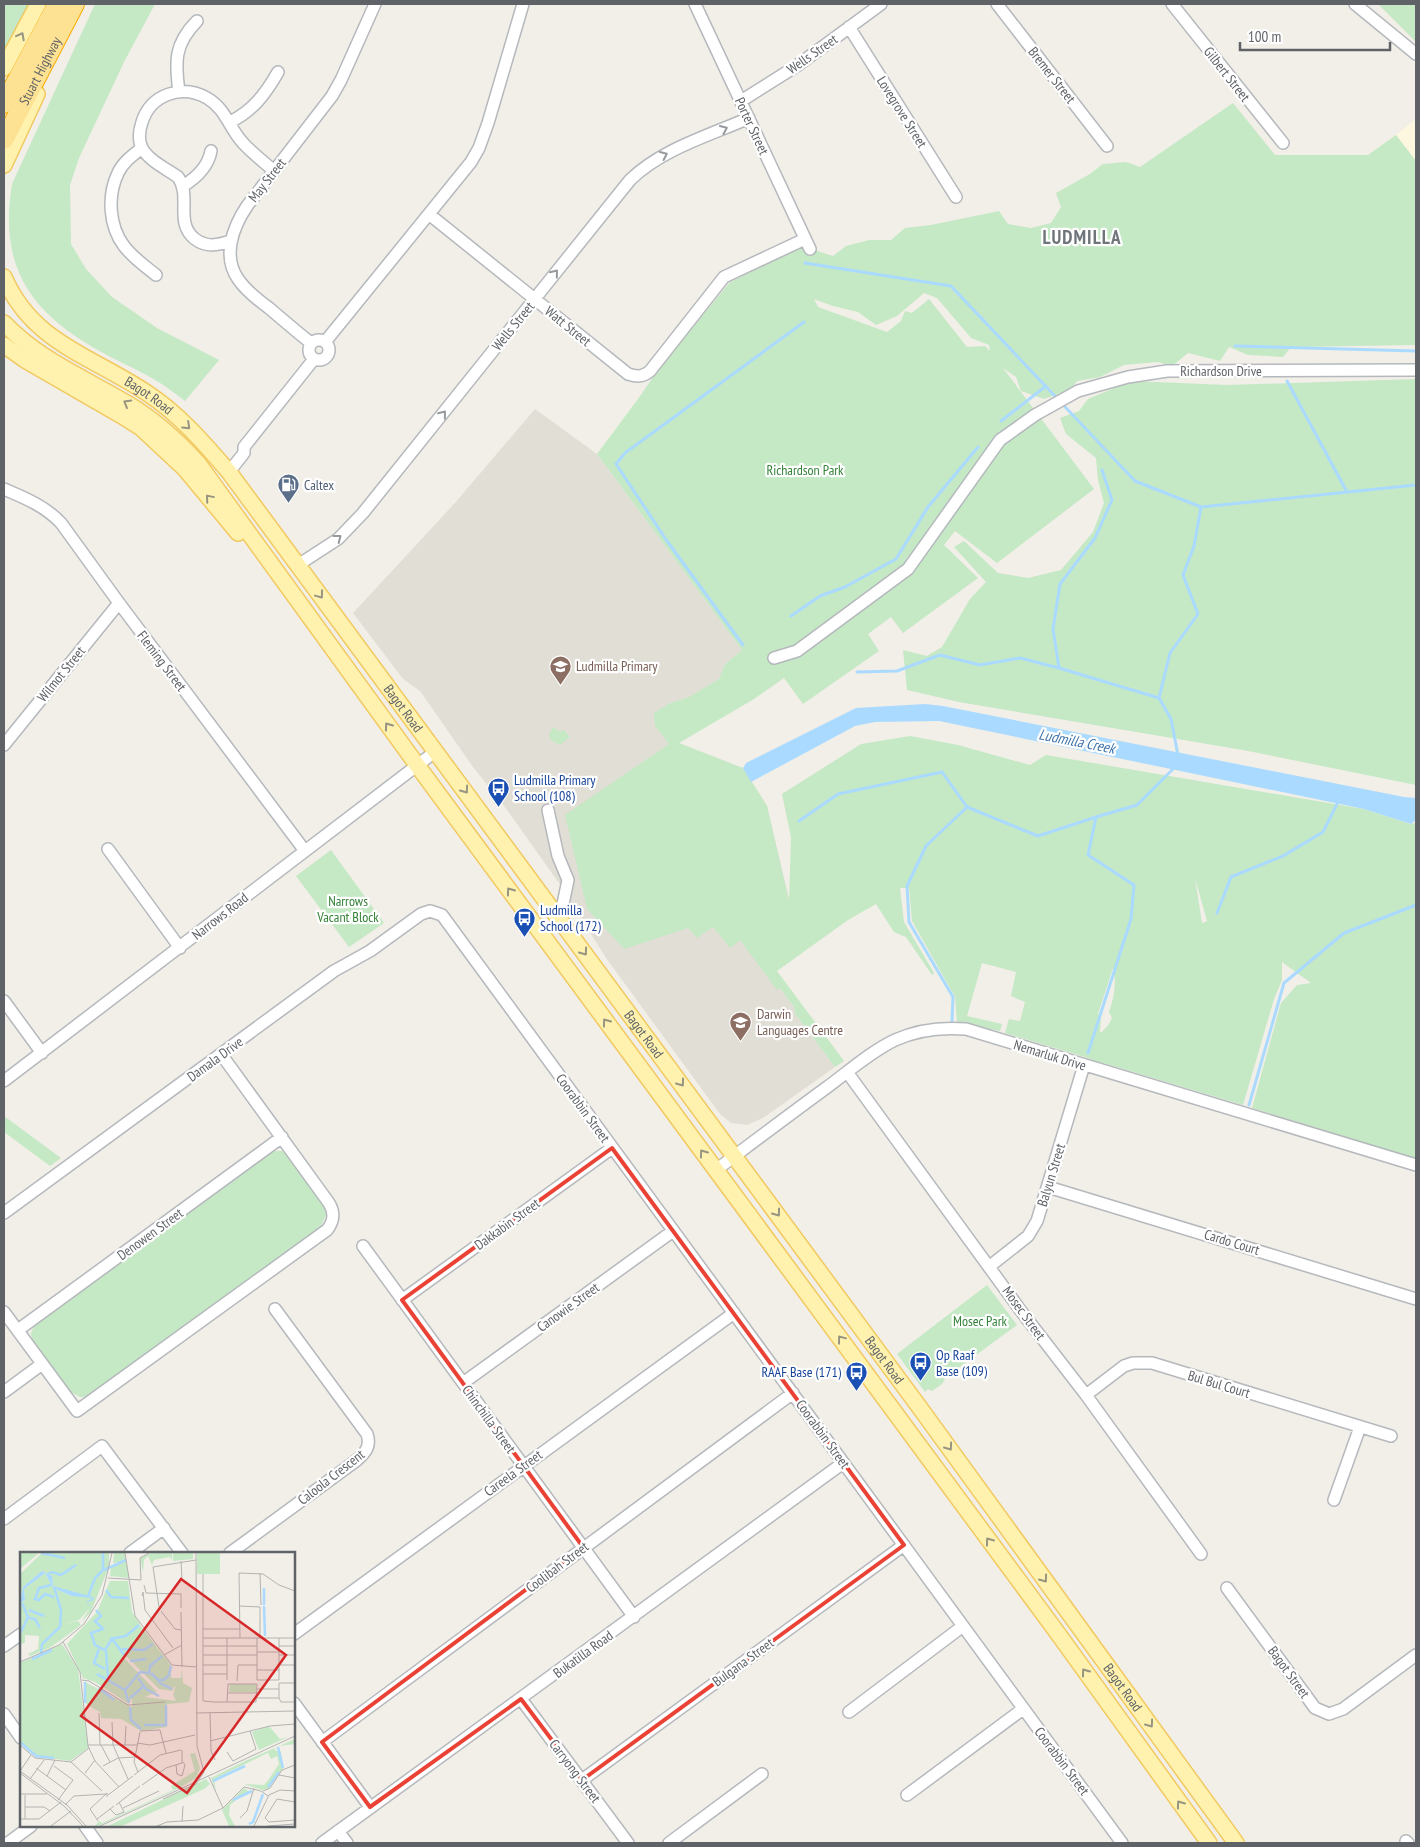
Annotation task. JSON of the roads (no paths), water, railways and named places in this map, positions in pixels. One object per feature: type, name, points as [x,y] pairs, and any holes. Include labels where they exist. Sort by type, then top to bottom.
[{"type":"highway","name":"Stuart Highway","points":[[4,104],[57,4]]},
{"type":"highway","name":"Stuart Highway","points":[[4,140],[76,4]]},
{"type":"main road","points":[[4,68],[38,4]]},
{"type":"main road","points":[[4,165],[76,4]]},
{"type":"main road","name":"Bagot Road","points":[[4,277],[12,293],[41,329],[74,352],[126,380],[160,402],[197,435],[229,472],[926,1416],[1236,1843]]},
{"type":"main road","points":[[4,300],[48,342],[56,347],[74,352]]},
{"type":"main road","name":"Bagot Road","points":[[4,323],[23,341],[42,355],[127,403],[152,420],[171,435],[192,456],[252,535],[273,568],[417,765],[1053,1628],[1209,1843]]},
{"type":"main road","name":"Bagot Road","points":[[4,345],[25,360],[122,416],[156,441],[185,470],[240,535],[273,568]]},
{"type":"main road","points":[[4,351],[52,379],[79,392]]},
{"type":"street","name":"May Street","points":[[311,343],[249,292],[238,279],[232,264],[231,241],[235,225],[240,217],[332,96],[375,4]]},
{"type":"street","points":[[325,342],[430,215],[471,162],[479,148],[523,4]]},
{"type":"street","name":"Porter Street","points":[[639,377],[645,376],[650,371],[724,277],[807,244],[695,4]]},
{"type":"street","name":"Wells Street","points":[[741,101],[798,65],[881,4]]},
{"type":"street","name":"Bremer Street","points":[[997,4],[1107,146]]},
{"type":"street","name":"Gilbert Street","points":[[1172,4],[1282,143]]},
{"type":"street","points":[[1355,4],[1416,54]]},
{"type":"street","points":[[178,92],[176,66],[178,49],[187,33],[197,22]]},
{"type":"street","name":"Lovegrove Street","points":[[849,27],[956,197]]},
{"type":"street","points":[[230,122],[244,114],[260,100],[278,72]]},
{"type":"street","points":[[231,241],[210,246],[191,236],[185,224],[183,186],[178,177],[145,153],[142,148],[139,131],[146,112],[159,98],[168,94],[178,92],[196,94],[207,98],[222,110],[243,143],[274,170]]},
{"type":"street","name":"Wells Street","points":[[298,565],[338,539],[353,524],[630,180],[642,168],[663,155],[749,118]]},
{"type":"street","points":[[142,148],[126,161],[118,173],[112,199],[111,216],[116,231],[125,247],[156,275]]},
{"type":"street","points":[[183,186],[205,167],[211,151]]},
{"type":"street","name":"Watt Street","points":[[430,215],[628,374],[639,377]]},
{"type":"street","points":[[316,340],[325,342],[329,348],[328,354],[322,359],[314,359],[309,352],[311,343],[316,340]]},
{"type":"street","points":[[229,472],[244,453],[244,447],[314,359]]},
{"type":"street","name":"Richardson Drive","points":[[774,658],[797,650],[908,569],[1000,440],[1035,415],[1078,391],[1128,376],[1167,371],[1416,370]]},
{"type":"street","name":"Fleming Street","points":[[4,489],[34,502],[56,517],[305,851]]},
{"type":"street","name":"Wilmot Street","points":[[4,745],[119,603]]},
{"type":"street","name":"Narrows Road","points":[[4,1081],[436,751]]},
{"type":"street","points":[[548,810],[558,856],[568,880],[563,904],[555,913]]},
{"type":"street","points":[[108,849],[180,948]]},
{"type":"street","name":"Damala Drive","points":[[4,1213],[334,971],[370,951],[421,914],[430,911]]},
{"type":"street","name":"Coorabbin Street","points":[[430,911],[442,915],[448,921],[612,1148],[1122,1843]]},
{"type":"street","points":[[4,1001],[42,1053]]},
{"type":"street","name":"Nemarluk Drive","points":[[716,1170],[847,1072],[894,1040],[929,1031],[951,1028],[966,1029],[1416,1165]]},
{"type":"street","points":[[4,1312],[77,1411],[329,1228],[333,1212],[330,1203],[221,1054]]},
{"type":"street","name":"Balyun Street","points":[[990,1266],[1028,1236],[1033,1229],[1048,1187],[1084,1065]]},
{"type":"street","name":"Mosec Street","points":[[847,1072],[1086,1395],[1200,1554]]},
{"type":"street","name":"Denowen Street","points":[[18,1330],[282,1137]]},
{"type":"street","name":"Dakkabin Street","points":[[402,1300],[612,1148]]},
{"type":"street","name":"Cardo Court","points":[[1048,1187],[1416,1299]]},
{"type":"street","name":"Canowie Street","points":[[463,1384],[673,1231]]},
{"type":"street","name":"Chinchilla Street","points":[[363,1246],[634,1617]]},
{"type":"street","name":"Caloola Crescent","points":[[231,1552],[357,1460],[365,1453],[369,1444],[367,1434],[275,1309]]},
{"type":"street","name":"Careela Street","points":[[295,1633],[734,1313]]},
{"type":"street","name":"Bul Bul Court","points":[[1086,1395],[1124,1366],[1133,1363],[1152,1364],[1391,1436]]},
{"type":"street","points":[[4,1392],[42,1364]]},
{"type":"street","name":"Coolibah Street","points":[[322,1742],[793,1393]]},
{"type":"street","points":[[1334,1500],[1360,1427]]},
{"type":"street","points":[[4,1519],[102,1446],[181,1552]]},
{"type":"street","name":"Bukatilla Road","points":[[322,1843],[843,1463]]},
{"type":"street","points":[[131,1552],[164,1528]]},
{"type":"street","name":"Bulgana Street","points":[[582,1780],[904,1545]]},
{"type":"street","name":"Bagot Street","points":[[1227,1588],[1315,1708],[1329,1714],[1342,1709],[1416,1655]]},
{"type":"street","points":[[849,1712],[963,1626]]},
{"type":"street","points":[[4,1646],[20,1635]]},
{"type":"street","name":"Carryong Street","points":[[521,1699],[628,1843]]},
{"type":"street","points":[[295,1704],[370,1807]]},
{"type":"street","points":[[907,1795],[1023,1709]]},
{"type":"street","points":[[5,1717],[20,1737]]},
{"type":"street","points":[[669,1843],[762,1774]]},
{"type":"street","points":[[8,1843],[30,1827]]},
{"type":"street","points":[[88,1827],[97,1843]]},
{"type":"street","points":[[338,1831],[347,1843]]},
{"type":"water","name":"Ludmilla Creek","points":[[925,704],[1416,798],[1416,820],[1411,824],[1364,809],[939,721],[875,722],[855,726],[751,782],[743,768],[746,763],[856,708]]},
{"type":"waterway","points":[[805,263],[951,286],[1135,481],[1201,507],[1416,485]]},
{"type":"waterway","points":[[743,645],[667,541],[616,464],[625,453],[804,322]]},
{"type":"waterway","points":[[1235,346],[1416,351]]},
{"type":"waterway","points":[[1287,381],[1347,492]]},
{"type":"waterway","points":[[1001,421],[1046,386]]},
{"type":"waterway","points":[[791,616],[820,596],[845,587],[896,559],[928,507],[978,447]]},
{"type":"waterway","points":[[1059,668],[1053,629],[1060,584],[1095,538],[1112,500],[1102,470]]},
{"type":"waterway","points":[[1178,755],[1171,719],[1159,698],[1170,653],[1198,614],[1183,575],[1194,546],[1201,507]]},
{"type":"waterway","points":[[857,672],[897,671],[940,655],[980,665],[1020,658],[1159,698]]},
{"type":"waterway","points":[[1088,1053],[1131,919],[1134,885],[1088,855],[1096,817],[1137,805],[1175,767]]},
{"type":"waterway","points":[[799,821],[838,794],[942,772],[967,807]]},
{"type":"waterway","points":[[1217,913],[1231,877],[1283,856],[1323,832],[1339,800]]},
{"type":"waterway","points":[[952,1021],[953,997],[909,922],[907,886],[926,846],[967,807],[1038,836],[1096,817]]},
{"type":"waterway","points":[[1249,1105],[1284,983],[1344,933],[1416,905]]},
{"type":"place","name":"Caltex","points":[[288,504]]},
{"type":"place","name":"Ludmilla Primary","points":[[560,685]]},
{"type":"place","name":"Ludmilla Primary School (108)","points":[[498,807]]},
{"type":"place","name":"Ludmilla School (172)","points":[[524,937]]},
{"type":"place","name":"Darwin Languages Centre","points":[[741,1041]]},
{"type":"place","name":"Op Raaf Base (109)","points":[[920,1382]]},
{"type":"place","name":"RAAF Base (171)","points":[[857,1391]]},
{"type":"district","name":"LUDMILLA","points":[[1082,237]]},
{"type":"park label","name":"Richardson Park","points":[[805,470]]},
{"type":"park label","name":"Narrows Vacant Block","points":[[348,910]]},
{"type":"park label","name":"Mosec Park","points":[[980,1321]]}]
